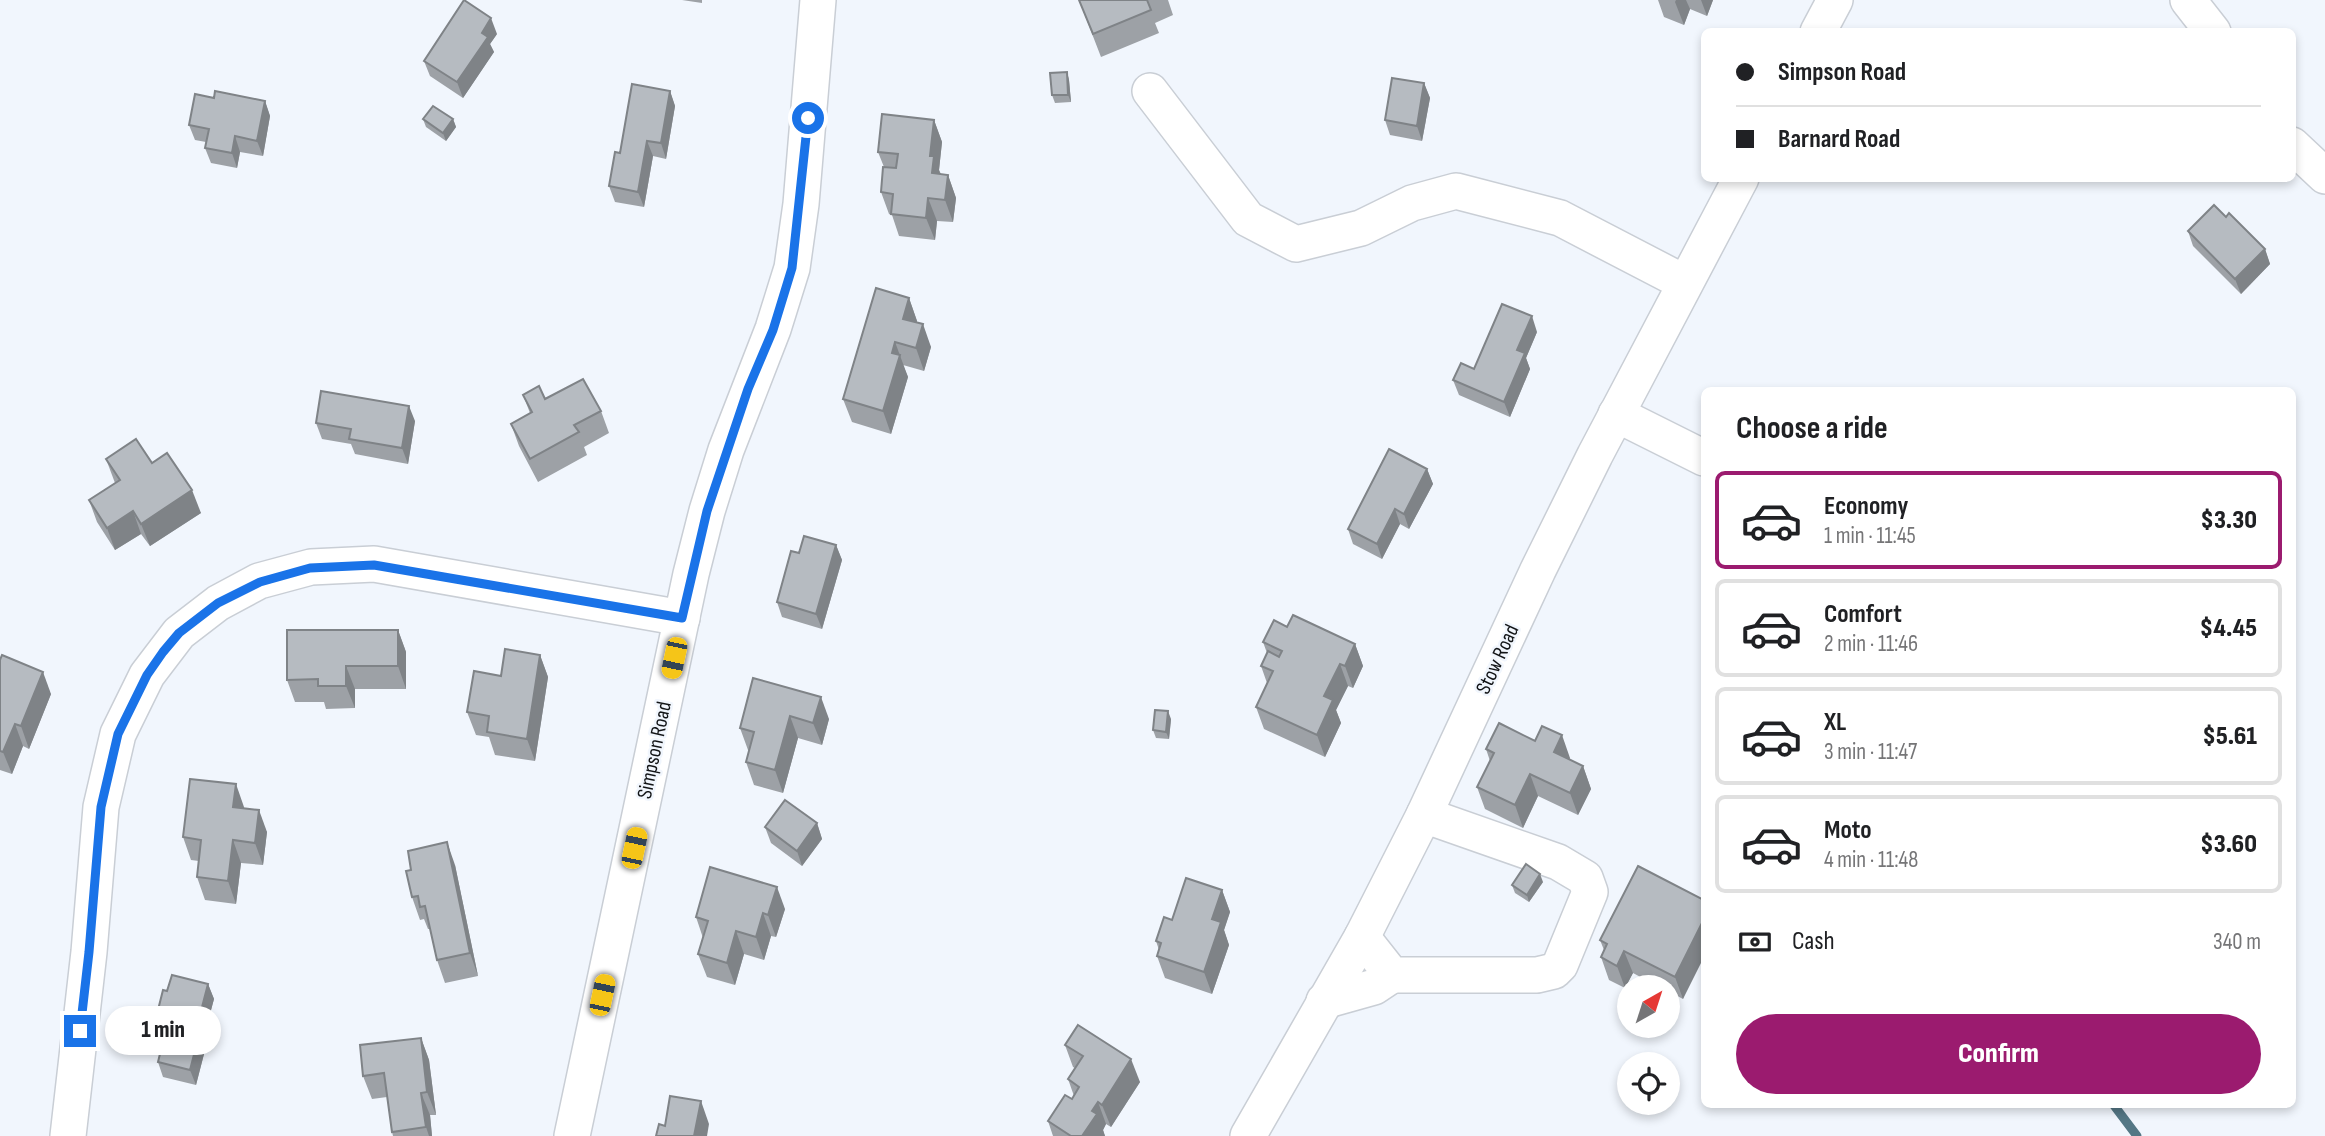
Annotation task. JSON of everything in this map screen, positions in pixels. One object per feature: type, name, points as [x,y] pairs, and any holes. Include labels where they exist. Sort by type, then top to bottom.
[{"type":"street","name":"Simpson Road","points":[[572,1136],[707,511],[748,389],[773,330],[792,268],[818,0]]},
{"type":"street","points":[[1820,28],[1835,0]]},
{"type":"street","points":[[2188,0],[2210,28]]},
{"type":"street","points":[[1150,91],[1248,219],[1296,244],[1361,228],[1412,203],[1456,191],[1560,218],[1685,283]]},
{"type":"street","points":[[2296,149],[2325,176]]},
{"type":"street","name":"Stow Road","points":[[1248,1136],[1362,937],[1424,815],[1538,570],[1616,414],[1739,182]]},
{"type":"street","points":[[1616,414],[1701,456]]},
{"type":"street","points":[[68,1136],[104,795],[118,734],[147,675],[179,633],[218,603],[260,582],[310,568],[374,565],[682,618]]},
{"type":"street","points":[[1324,1001],[1374,987],[1392,975],[1536,975],[1554,971],[1560,965],[1590,892],[1585,878],[1567,867],[1424,815]]},
{"type":"street","points":[[1362,937],[1392,975]]},
{"type":"building","points":[[464,0],[491,18],[482,33],[488,37],[457,82],[424,61]]},
{"type":"building","points":[[1079,0],[1147,0],[1151,10],[1093,34]]},
{"type":"building","points":[[1067,72],[1068,95],[1052,95],[1050,73]]},
{"type":"building","points":[[1392,78],[1424,83],[1417,126],[1385,120]]},
{"type":"building","points":[[632,84],[670,91],[661,143],[647,141],[638,192],[609,186],[615,152],[620,153]]},
{"type":"building","points":[[215,91],[265,101],[257,141],[235,136],[232,153],[205,148],[209,129],[189,125],[195,94],[214,98]]},
{"type":"building","points":[[433,106],[453,119],[443,133],[423,119]]},
{"type":"building","points":[[882,114],[934,120],[930,156],[934,156],[932,173],[948,175],[945,200],[928,198],[926,218],[891,214],[893,194],[881,192],[883,167],[896,168],[898,154],[878,152]]},
{"type":"building","points":[[2214,205],[2226,217],[2229,213],[2265,249],[2235,279],[2188,231]]},
{"type":"building","points":[[876,288],[909,298],[903,319],[923,324],[916,348],[895,342],[892,353],[900,355],[883,411],[843,399]]},
{"type":"building","points":[[1502,304],[1532,316],[1517,350],[1525,353],[1504,402],[1453,380],[1461,363],[1474,369]]},
{"type":"building","points":[[583,379],[601,411],[574,425],[579,432],[530,459],[511,424],[532,412],[523,395],[539,386],[545,399]]},
{"type":"building","points":[[321,391],[409,406],[402,448],[349,439],[351,429],[316,423]]},
{"type":"building","points":[[136,439],[152,463],[167,453],[192,490],[141,524],[133,511],[107,528],[89,500],[120,480],[106,459]]},
{"type":"building","points":[[1389,449],[1427,469],[1404,514],[1395,509],[1377,544],[1348,529]]},
{"type":"building","points":[[804,536],[836,545],[816,614],[777,602],[791,551],[799,553]]},
{"type":"building","points":[[1293,615],[1355,644],[1345,666],[1340,664],[1324,696],[1333,700],[1317,735],[1256,707],[1273,671],[1261,666],[1268,651],[1279,657],[1282,651],[1263,642],[1274,620],[1287,627]]},
{"type":"building","points":[[287,630],[398,630],[398,666],[346,666],[346,686],[318,686],[318,679],[287,680]]},
{"type":"building","points":[[505,649],[540,655],[527,739],[487,732],[489,716],[467,712],[474,671],[501,676]]},
{"type":"building","points":[[2,655],[43,672],[21,726],[15,724],[3,752],[0,751]]},
{"type":"building","points":[[753,678],[821,697],[813,723],[790,716],[775,770],[746,762],[754,732],[740,728]]},
{"type":"building","points":[[1155,710],[1168,711],[1166,732],[1153,730]]},
{"type":"building","points":[[1499,723],[1535,741],[1542,726],[1562,735],[1554,752],[1583,766],[1570,793],[1530,774],[1515,805],[1477,787],[1494,753],[1486,749]]},
{"type":"building","points":[[190,779],[236,784],[233,807],[259,810],[255,843],[233,840],[228,881],[197,877],[201,840],[183,837]]},
{"type":"building","points":[[785,800],[817,823],[797,851],[765,827]]},
{"type":"building","points":[[447,842],[470,953],[437,960],[425,906],[420,907],[418,896],[412,897],[406,871],[411,870],[408,851]]},
{"type":"building","points":[[1526,864],[1540,874],[1527,895],[1512,885]]},
{"type":"building","points":[[1638,866],[1701,898],[1701,925],[1676,975],[1624,951],[1617,966],[1601,957],[1607,944],[1600,940]]},
{"type":"building","points":[[710,867],[777,887],[768,915],[763,913],[756,937],[736,931],[727,963],[698,954],[708,921],[696,917]]},
{"type":"building","points":[[1186,878],[1222,890],[1212,919],[1221,922],[1204,972],[1157,956],[1161,943],[1156,941],[1164,917],[1172,920]]},
{"type":"building","points":[[172,975],[208,984],[194,1038],[198,1039],[190,1070],[158,1062],[166,1029],[154,1026],[163,990],[167,991]]},
{"type":"building","points":[[1078,1025],[1131,1059],[1102,1105],[1098,1102],[1092,1111],[1097,1114],[1082,1136],[1071,1136],[1048,1121],[1065,1095],[1072,1099],[1079,1087],[1068,1079],[1083,1056],[1065,1045]]},
{"type":"building","points":[[421,1038],[427,1092],[421,1093],[426,1127],[392,1132],[384,1073],[363,1076],[360,1045]]},
{"type":"building","points":[[670,1096],[701,1101],[694,1136],[656,1136],[659,1124],[665,1126]]},
{"type":"waterway","points":[[2116,1108],[2137,1136]]},
{"type":"route","points":[[80,1031],[101,807],[118,734],[147,675],[163,652],[179,633],[218,603],[260,582],[310,568],[374,565],[682,618],[707,511],[726,450],[773,330],[792,268],[808,118]]}]
